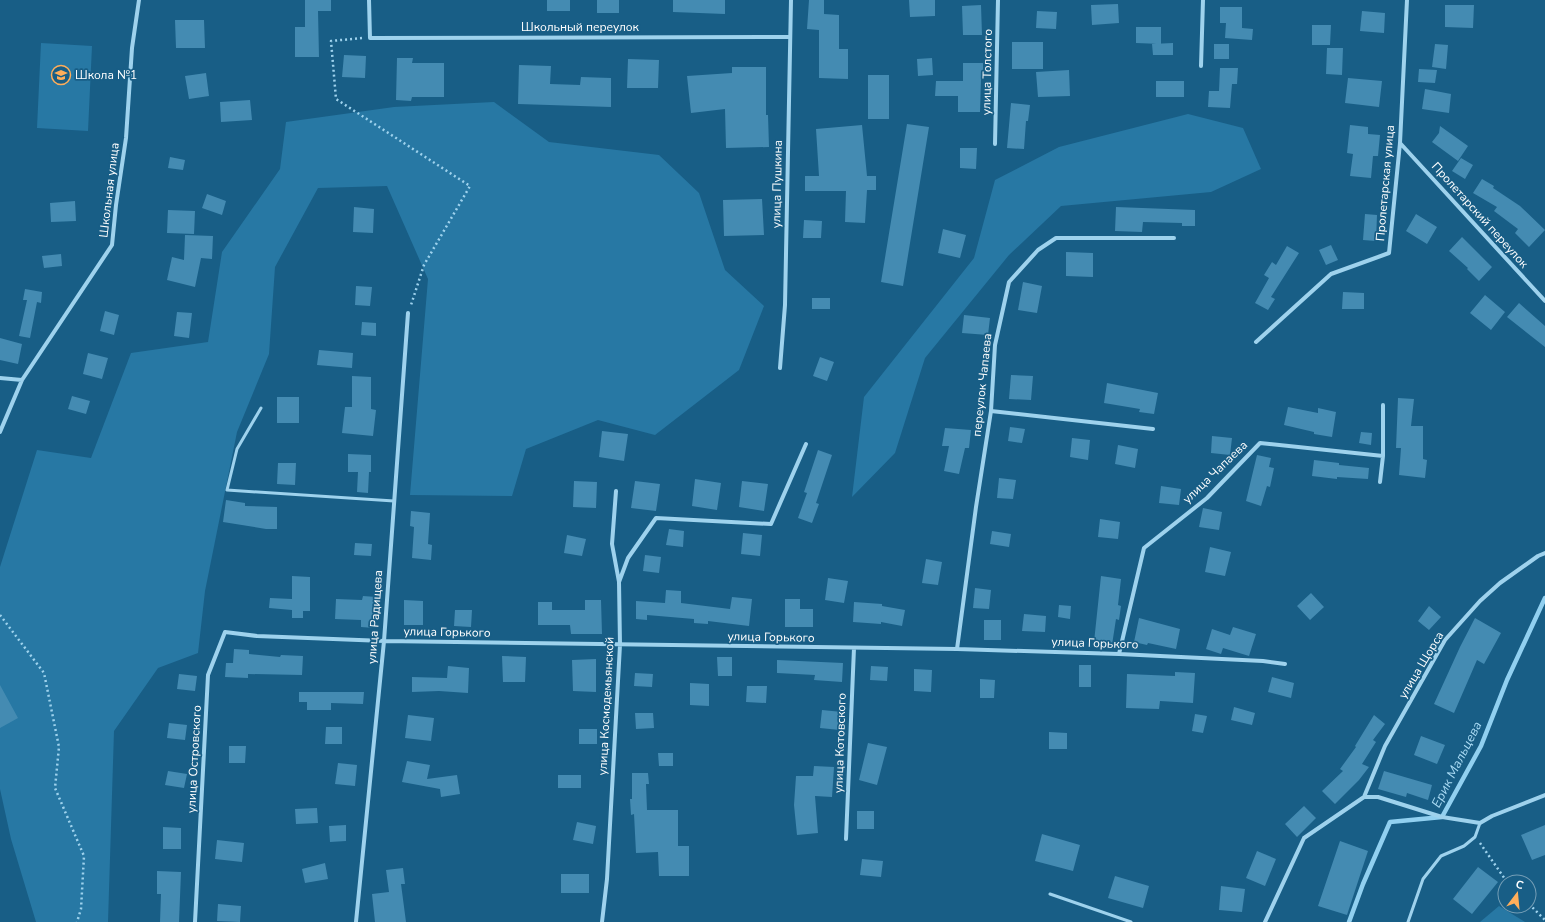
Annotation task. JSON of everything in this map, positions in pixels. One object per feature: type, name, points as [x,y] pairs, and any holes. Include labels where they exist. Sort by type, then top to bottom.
[{"type":"street","name":"Школьная улица","points":[[0,432],[22,380],[112,245],[116,205],[126,138],[132,48],[139,0]]},
{"type":"street","points":[[369,0],[370,38]]},
{"type":"street","name":"улица Пушкина","points":[[780,368],[785,305],[791,0]]},
{"type":"street","name":"улица Толстого","points":[[995,144],[998,0]]},
{"type":"street","points":[[1201,66],[1203,0]]},
{"type":"street","name":"Пролетарская улица","points":[[1256,342],[1331,274],[1388,253],[1400,143],[1406,0]]},
{"type":"street","name":"Школьный переулок","points":[[370,38],[790,37]]},
{"type":"street","name":"Пролетарский переулок","points":[[1400,143],[1545,302]]},
{"type":"street","name":"переулок Чапаева","points":[[957,649],[976,507],[991,411],[995,345],[1009,282],[1038,250],[1056,238],[1174,238]]},
{"type":"street","name":"улица Радищева","points":[[356,922],[384,641],[408,313]]},
{"type":"street","points":[[0,378],[22,380]]},
{"type":"street","points":[[1380,482],[1383,456],[1383,405]]},
{"type":"street","points":[[991,411],[1153,429]]},
{"type":"street","name":"улица Чапаева","points":[[1119,654],[1144,548],[1207,498],[1260,443],[1383,456]]},
{"type":"street","points":[[619,582],[628,558],[656,518],[771,524],[806,444]]},
{"type":"street","name":"улица Космодемьянской","points":[[602,922],[607,879],[620,645],[619,582],[612,544],[616,490]]},
{"type":"street","name":"улица Щорса","points":[[1364,797],[1385,746],[1445,640],[1480,601],[1500,582],[1538,556],[1545,553]]},
{"type":"street","name":"улица Островского","points":[[195,922],[208,675],[225,632],[257,636]]},
{"type":"street","name":"улица Горького","points":[[257,636],[384,641],[957,649],[1263,660],[1285,664]]},
{"type":"street","name":"улица Котовского","points":[[846,839],[854,648]]},
{"type":"street","points":[[1265,922],[1304,838],[1364,797],[1378,797],[1442,817],[1480,823],[1492,816],[1545,794]]},
{"type":"lane","points":[[261,408],[237,449],[227,490],[394,501]]},
{"type":"lane","points":[[1408,922],[1423,879],[1441,856],[1464,846],[1475,836],[1480,823]]},
{"type":"lane","points":[[1050,894],[1131,922]]},
{"type":"path","points":[[370,38],[331,41],[336,99],[470,186],[424,265],[408,313]]},
{"type":"path","points":[[0,615],[44,673],[59,747],[55,788],[84,856],[80,908],[77,922]]},
{"type":"path","points":[[1475,836],[1502,874]]},
{"type":"path","points":[[1537,912],[1545,920]]},
{"type":"shaded area","points":[[41,43],[92,46],[88,131],[37,128]]},
{"type":"shaded area","points":[[494,102],[549,142],[659,155],[699,193],[725,270],[764,306],[739,370],[655,435],[598,420],[526,449],[512,496],[410,495],[428,279],[387,186],[318,188],[275,267],[269,354],[237,432],[205,591],[198,653],[158,668],[114,731],[108,922],[36,922],[11,839],[0,789],[0,567],[37,450],[91,458],[131,353],[208,342],[222,252],[280,169],[286,122],[394,107]]},
{"type":"shaded area","points":[[1188,114],[1243,128],[1261,169],[1211,192],[1061,206],[1009,255],[925,358],[895,453],[852,497],[864,397],[974,258],[995,180],[1059,147]]},
{"type":"shaded area","points":[[1497,908],[1497,914],[1512,914],[1525,922],[1480,922]]},
{"type":"building","points":[[305,0],[331,0],[331,11],[318,11],[319,57],[295,57],[295,27],[305,27]]},
{"type":"building","points":[[547,0],[570,0],[570,11],[547,11]]},
{"type":"building","points":[[597,0],[619,0],[619,13],[597,13]]},
{"type":"building","points":[[673,0],[725,0],[725,14],[673,12]]},
{"type":"building","points":[[809,0],[824,0],[824,14],[839,15],[839,49],[848,49],[848,79],[819,78],[819,30],[807,29]]},
{"type":"building","points":[[909,0],[935,0],[935,16],[910,17]]},
{"type":"building","points":[[1118,4],[1119,23],[1092,25],[1091,5]]},
{"type":"building","points":[[981,5],[982,35],[963,35],[962,6]]},
{"type":"building","points":[[1445,5],[1474,5],[1473,28],[1445,27]]},
{"type":"building","points":[[1220,7],[1242,7],[1242,28],[1253,29],[1252,40],[1225,38],[1226,23],[1220,23]]},
{"type":"building","points":[[1037,11],[1057,12],[1056,29],[1036,28]]},
{"type":"building","points":[[1362,11],[1385,13],[1384,33],[1360,31]]},
{"type":"building","points":[[175,20],[204,20],[205,48],[176,48]]},
{"type":"building","points":[[1312,25],[1331,25],[1330,45],[1312,45]]},
{"type":"building","points":[[1136,27],[1161,27],[1161,44],[1136,43]]},
{"type":"building","points":[[1012,42],[1043,42],[1043,69],[1012,69]]},
{"type":"building","points":[[1173,43],[1173,55],[1153,55],[1152,44]]},
{"type":"building","points":[[1214,44],[1229,44],[1229,59],[1214,59]]},
{"type":"building","points":[[1435,44],[1448,45],[1446,69],[1432,67]]},
{"type":"building","points":[[1327,48],[1343,48],[1342,75],[1326,74]]},
{"type":"building","points":[[344,55],[366,56],[365,78],[342,77]]},
{"type":"building","points":[[397,58],[413,58],[412,63],[444,63],[444,97],[412,97],[411,101],[396,100]]},
{"type":"building","points":[[932,58],[933,75],[918,76],[917,59]]},
{"type":"building","points":[[628,59],[659,60],[658,88],[627,88]]},
{"type":"building","points":[[963,63],[983,63],[980,112],[958,112],[958,96],[935,96],[936,81],[963,81]]},
{"type":"building","points":[[519,65],[551,66],[550,84],[580,85],[581,77],[611,78],[611,107],[518,104]]},
{"type":"building","points":[[732,67],[766,67],[766,115],[768,115],[769,147],[726,148],[725,109],[691,113],[687,76],[732,73]]},
{"type":"building","points":[[1220,68],[1238,68],[1237,84],[1232,84],[1230,108],[1208,107],[1209,91],[1219,91]]},
{"type":"building","points":[[1419,69],[1437,70],[1435,83],[1418,82]]},
{"type":"building","points":[[1069,70],[1070,96],[1038,97],[1036,72]]},
{"type":"building","points":[[206,73],[209,96],[189,99],[185,76]]},
{"type":"building","points":[[868,75],[889,75],[889,119],[868,119]]},
{"type":"building","points":[[1348,78],[1382,81],[1379,107],[1345,103]]},
{"type":"building","points":[[1156,81],[1184,81],[1184,97],[1156,97]]},
{"type":"building","points":[[1425,89],[1451,94],[1449,113],[1422,109]]},
{"type":"building","points":[[250,100],[252,120],[221,122],[220,102]]},
{"type":"building","points":[[1011,103],[1030,105],[1028,121],[1026,121],[1024,149],[1007,148]]},
{"type":"building","points":[[907,124],[929,127],[903,286],[881,282]]},
{"type":"building","points":[[862,125],[867,176],[876,176],[876,190],[867,190],[865,223],[845,222],[846,191],[805,191],[805,176],[819,176],[816,129]]},
{"type":"building","points":[[1350,125],[1368,127],[1368,134],[1380,135],[1378,156],[1373,156],[1371,178],[1350,176],[1353,154],[1347,153]]},
{"type":"building","points":[[1440,126],[1468,146],[1458,161],[1432,142],[1439,133]]},
{"type":"building","points":[[960,148],[977,148],[976,169],[960,168]]},
{"type":"building","points":[[170,157],[185,160],[183,170],[168,168]]},
{"type":"building","points":[[1461,158],[1473,165],[1465,179],[1452,171]]},
{"type":"building","points":[[1482,179],[1494,186],[1493,188],[1520,206],[1545,230],[1529,247],[1515,233],[1518,229],[1494,211],[1497,207],[1473,193]]},
{"type":"building","points":[[207,194],[226,201],[222,215],[202,208]]},
{"type":"building","points":[[762,199],[764,235],[724,236],[723,200]]},
{"type":"building","points":[[75,201],[76,221],[51,222],[50,203]]},
{"type":"building","points":[[354,207],[374,209],[373,233],[353,232]]},
{"type":"building","points":[[1116,207],[1195,210],[1195,226],[1182,226],[1182,223],[1143,222],[1142,232],[1115,231]]},
{"type":"building","points":[[168,210],[195,211],[194,234],[167,233]]},
{"type":"building","points":[[1365,214],[1377,215],[1376,241],[1363,240]]},
{"type":"building","points":[[1416,214],[1437,227],[1427,244],[1406,231]]},
{"type":"building","points":[[804,220],[822,221],[821,238],[803,238]]},
{"type":"building","points":[[943,229],[966,235],[960,258],[938,253]]},
{"type":"building","points":[[185,235],[213,236],[212,259],[201,258],[195,287],[167,280],[172,257],[184,260]]},
{"type":"building","points":[[1462,237],[1492,267],[1479,281],[1467,269],[1468,268],[1449,251]]},
{"type":"building","points":[[1331,245],[1338,260],[1326,265],[1319,250]]},
{"type":"building","points":[[1287,246],[1299,253],[1271,297],[1275,299],[1268,310],[1255,303],[1269,278],[1264,275],[1272,262],[1276,265]]},
{"type":"building","points":[[1066,252],[1093,253],[1093,277],[1066,276]]},
{"type":"building","points":[[61,254],[62,266],[44,268],[42,256]]},
{"type":"building","points":[[1023,282],[1042,286],[1037,313],[1018,310]]},
{"type":"building","points":[[356,286],[372,287],[370,306],[355,305]]},
{"type":"building","points":[[25,289],[42,292],[41,303],[37,302],[30,338],[19,336],[27,300],[23,300]]},
{"type":"building","points":[[1343,292],[1364,293],[1364,309],[1342,309]]},
{"type":"building","points":[[1485,295],[1505,312],[1491,330],[1470,313]]},
{"type":"building","points":[[812,298],[830,298],[830,309],[812,309]]},
{"type":"building","points":[[1519,303],[1545,326],[1545,347],[1507,317]]},
{"type":"building","points":[[105,311],[119,315],[114,335],[100,331]]},
{"type":"building","points":[[177,312],[192,313],[189,338],[174,336]]},
{"type":"building","points":[[964,315],[990,318],[988,335],[962,333]]},
{"type":"building","points":[[362,322],[376,323],[376,336],[361,335]]},
{"type":"building","points":[[0,338],[22,344],[18,364],[0,360]]},
{"type":"building","points":[[319,350],[353,353],[352,368],[317,365]]},
{"type":"building","points":[[88,353],[108,358],[102,379],[83,374]]},
{"type":"building","points":[[820,357],[834,362],[827,381],[813,376]]},
{"type":"building","points":[[1011,375],[1033,376],[1031,400],[1009,399]]},
{"type":"building","points":[[352,376],[371,377],[371,409],[376,410],[373,436],[342,433],[345,407],[352,407]]},
{"type":"building","points":[[1107,383],[1158,393],[1154,414],[1139,412],[1140,409],[1104,403]]},
{"type":"building","points":[[72,396],[90,401],[86,414],[68,409]]},
{"type":"building","points":[[277,397],[299,397],[299,423],[277,423]]},
{"type":"building","points":[[1398,398],[1414,399],[1411,426],[1423,426],[1423,459],[1427,460],[1425,478],[1399,475],[1401,448],[1396,448]]},
{"type":"building","points":[[1288,407],[1318,413],[1318,408],[1336,412],[1332,437],[1314,434],[1314,432],[1284,425]]},
{"type":"building","points":[[1010,427],[1025,429],[1022,443],[1008,441]]},
{"type":"building","points":[[945,428],[971,430],[969,448],[965,448],[959,474],[944,471],[949,446],[942,446]]},
{"type":"building","points":[[602,431],[628,434],[624,461],[599,457]]},
{"type":"building","points":[[1361,432],[1372,433],[1371,445],[1359,443]]},
{"type":"building","points":[[1212,436],[1232,438],[1230,455],[1211,453]]},
{"type":"building","points":[[1072,438],[1090,440],[1088,460],[1070,457]]},
{"type":"building","points":[[1118,445],[1138,449],[1135,468],[1115,464]]},
{"type":"building","points":[[818,450],[832,455],[816,503],[819,504],[812,523],[798,518],[807,493],[804,492]]},
{"type":"building","points":[[348,454],[371,455],[371,472],[369,472],[368,493],[357,492],[358,472],[348,472]]},
{"type":"building","points":[[1257,455],[1271,458],[1269,467],[1274,468],[1270,487],[1267,486],[1261,506],[1246,501]]},
{"type":"building","points":[[1314,460],[1339,463],[1339,465],[1369,468],[1368,479],[1337,477],[1337,479],[1312,476]]},
{"type":"building","points":[[278,463],[296,463],[295,485],[277,484]]},
{"type":"building","points":[[999,478],[1016,480],[1013,499],[997,498]]},
{"type":"building","points":[[695,479],[721,483],[717,510],[692,506]]},
{"type":"building","points":[[574,481],[597,482],[596,508],[573,507]]},
{"type":"building","points":[[635,481],[660,484],[656,511],[631,508]]},
{"type":"building","points":[[742,481],[768,484],[764,511],[739,507]]},
{"type":"building","points":[[1161,486],[1181,489],[1179,505],[1159,503]]},
{"type":"building","points":[[226,500],[245,503],[245,506],[277,507],[277,529],[266,529],[223,522]]},
{"type":"building","points":[[1203,508],[1222,512],[1219,530],[1199,527]]},
{"type":"building","points":[[411,511],[430,513],[428,544],[432,545],[431,560],[412,558],[414,527],[410,526]]},
{"type":"building","points":[[1100,519],[1120,522],[1118,539],[1098,537]]},
{"type":"building","points":[[669,529],[684,531],[683,547],[666,545]]},
{"type":"building","points":[[992,531],[1011,534],[1009,547],[990,544]]},
{"type":"building","points":[[743,533],[762,535],[760,556],[741,554]]},
{"type":"building","points":[[567,535],[586,539],[582,556],[564,553]]},
{"type":"building","points":[[355,543],[372,544],[371,556],[354,555]]},
{"type":"building","points":[[1210,547],[1231,552],[1225,576],[1205,572]]},
{"type":"building","points":[[645,555],[661,557],[659,573],[643,571]]},
{"type":"building","points":[[926,559],[942,562],[938,585],[922,583]]},
{"type":"building","points":[[292,576],[310,577],[310,611],[303,611],[303,618],[292,618],[292,610],[269,608],[270,598],[292,599]]},
{"type":"building","points":[[1101,576],[1121,579],[1118,605],[1121,606],[1119,620],[1116,619],[1112,645],[1094,642]]},
{"type":"building","points":[[828,578],[848,581],[844,603],[825,600]]},
{"type":"building","points":[[975,588],[991,590],[989,609],[973,608]]},
{"type":"building","points":[[666,590],[681,591],[681,603],[730,609],[732,597],[752,599],[749,626],[708,621],[708,624],[694,623],[694,619],[647,615],[647,620],[636,619],[636,601],[665,603]]},
{"type":"building","points":[[1311,593],[1324,607],[1310,620],[1297,606]]},
{"type":"building","points":[[363,596],[376,597],[374,628],[361,627],[361,620],[335,619],[336,599],[362,600]]},
{"type":"building","points":[[785,599],[800,599],[800,609],[813,609],[813,627],[785,627]]},
{"type":"building","points":[[404,600],[423,601],[423,625],[404,625]]},
{"type":"building","points":[[585,600],[601,600],[602,634],[571,634],[570,625],[538,625],[538,602],[552,602],[552,610],[585,610]]},
{"type":"building","points":[[854,602],[882,604],[882,606],[905,610],[902,626],[881,622],[881,624],[853,622]]},
{"type":"building","points":[[1059,605],[1071,606],[1070,619],[1058,617]]},
{"type":"building","points":[[1429,606],[1441,617],[1429,630],[1418,621]]},
{"type":"building","points":[[455,610],[472,610],[471,627],[454,626]]},
{"type":"building","points":[[1024,614],[1046,616],[1045,632],[1022,631]]},
{"type":"building","points":[[1139,618],[1180,629],[1176,649],[1148,643],[1147,645],[1134,642]]},
{"type":"building","points":[[1475,618],[1501,633],[1484,664],[1477,660],[1454,713],[1434,704]]},
{"type":"building","points":[[984,620],[1001,620],[1001,640],[984,640]]},
{"type":"building","points":[[1233,627],[1256,634],[1249,656],[1223,648],[1221,654],[1206,649],[1212,629],[1230,635]]},
{"type":"building","points":[[234,649],[249,650],[249,654],[280,657],[281,655],[303,656],[302,675],[248,674],[248,678],[225,677],[226,663],[233,663]]},
{"type":"building","points":[[502,656],[526,657],[525,682],[503,682]]},
{"type":"building","points":[[717,657],[732,657],[732,676],[718,676]]},
{"type":"building","points":[[596,659],[596,692],[573,691],[572,660]]},
{"type":"building","points":[[777,660],[843,663],[842,682],[814,680],[815,675],[777,673]]},
{"type":"building","points":[[1079,665],[1091,665],[1091,687],[1079,687]]},
{"type":"building","points":[[448,666],[469,668],[468,693],[439,691],[412,692],[412,677],[447,678]]},
{"type":"building","points":[[871,666],[888,667],[887,681],[870,680]]},
{"type":"building","points":[[914,669],[932,670],[931,692],[914,691]]},
{"type":"building","points":[[1175,672],[1195,673],[1193,703],[1160,701],[1159,709],[1126,708],[1127,674],[1175,676]]},
{"type":"building","points":[[635,673],[653,674],[652,687],[634,686]]},
{"type":"building","points":[[179,674],[197,676],[195,691],[177,689]]},
{"type":"building","points":[[1272,677],[1294,683],[1291,698],[1268,692]]},
{"type":"building","points":[[980,679],[995,680],[994,698],[980,698]]},
{"type":"building","points":[[690,683],[709,684],[709,706],[690,705]]},
{"type":"building","points":[[0,685],[18,718],[0,728]]},
{"type":"building","points":[[747,686],[767,686],[766,703],[746,702]]},
{"type":"building","points":[[299,692],[364,692],[363,704],[331,703],[331,710],[307,710],[307,702],[299,702]]},
{"type":"building","points":[[1234,707],[1255,713],[1252,725],[1231,720]]},
{"type":"building","points":[[822,710],[842,712],[840,730],[820,728]]},
{"type":"building","points":[[635,713],[653,713],[654,728],[636,729]]},
{"type":"building","points":[[1195,714],[1207,716],[1203,733],[1192,731]]},
{"type":"building","points":[[408,715],[434,718],[431,741],[405,738]]},
{"type":"building","points":[[1374,715],[1385,724],[1373,740],[1376,742],[1362,764],[1369,767],[1359,780],[1335,804],[1322,791],[1343,771],[1340,769],[1356,747],[1355,746]]},
{"type":"building","points":[[169,723],[187,725],[185,740],[167,738]]},
{"type":"building","points":[[326,727],[342,727],[342,744],[325,744]]},
{"type":"building","points":[[579,729],[597,729],[597,744],[579,744]]},
{"type":"building","points":[[1049,732],[1067,733],[1067,749],[1049,749]]},
{"type":"building","points":[[1421,736],[1445,745],[1437,764],[1414,755]]},
{"type":"building","points":[[868,743],[887,747],[877,785],[859,780]]},
{"type":"building","points":[[229,746],[246,746],[245,763],[229,763]]},
{"type":"building","points":[[658,753],[673,753],[673,766],[659,766]]},
{"type":"building","points":[[407,761],[430,765],[427,779],[457,775],[460,794],[441,797],[440,789],[402,782]]},
{"type":"building","points":[[338,763],[357,765],[355,786],[335,784]]},
{"type":"building","points":[[814,766],[834,767],[832,797],[815,796],[818,833],[797,835],[794,805],[796,776],[813,776]]},
{"type":"building","points":[[168,771],[187,774],[184,788],[165,785]]},
{"type":"building","points":[[1384,771],[1432,785],[1428,800],[1407,793],[1406,797],[1378,789]]},
{"type":"building","points":[[632,773],[648,773],[649,784],[646,784],[647,810],[678,810],[678,846],[689,846],[689,876],[659,876],[658,852],[636,853],[634,814],[631,815],[630,799],[632,799]]},
{"type":"building","points":[[558,775],[581,775],[581,788],[558,788]]},
{"type":"building","points":[[1304,806],[1316,818],[1297,837],[1285,824]]},
{"type":"building","points":[[317,808],[318,823],[296,824],[295,809]]},
{"type":"building","points":[[857,811],[874,811],[874,829],[857,829]]},
{"type":"building","points":[[577,822],[596,826],[593,844],[573,840]]},
{"type":"building","points":[[346,825],[346,841],[330,842],[329,826]]},
{"type":"building","points":[[1545,825],[1545,855],[1532,860],[1521,835]]},
{"type":"building","points":[[163,827],[181,828],[181,849],[163,849]]},
{"type":"building","points":[[1042,834],[1080,845],[1073,871],[1035,861]]},
{"type":"building","points":[[217,840],[244,843],[242,862],[215,859]]},
{"type":"building","points":[[1340,841],[1368,851],[1347,915],[1318,906]]},
{"type":"building","points":[[1257,851],[1276,859],[1265,886],[1246,878]]},
{"type":"building","points":[[862,859],[883,861],[881,877],[860,875]]},
{"type":"building","points":[[325,863],[328,879],[305,883],[302,869]]},
{"type":"building","points":[[1478,867],[1497,881],[1497,883],[1472,914],[1453,899]]},
{"type":"building","points":[[403,868],[405,884],[401,884],[406,922],[375,922],[372,894],[389,892],[386,870]]},
{"type":"building","points":[[157,871],[181,872],[179,922],[160,922],[161,894],[157,894]]},
{"type":"building","points":[[561,874],[589,874],[589,893],[561,893]]},
{"type":"building","points":[[1115,876],[1149,886],[1143,908],[1108,898]]},
{"type":"building","points":[[1221,886],[1245,889],[1242,912],[1219,910]]},
{"type":"building","points":[[218,904],[241,906],[240,922],[217,921]]},
{"type":"waterway","name":"Ерик Мальцева","points":[[1349,922],[1363,884],[1390,822],[1442,817],[1481,746],[1507,680],[1545,598]]},
{"type":"place","name":"Школа №1","points":[[61,75]]}]
